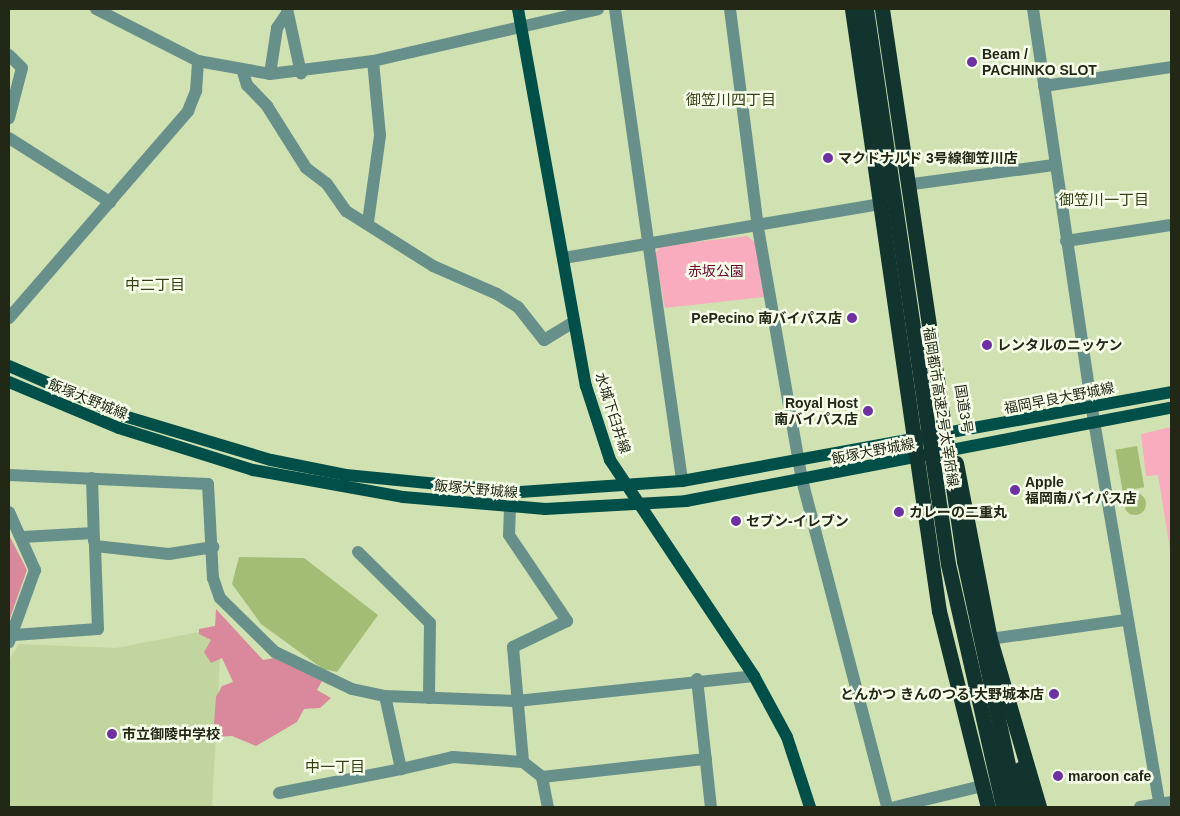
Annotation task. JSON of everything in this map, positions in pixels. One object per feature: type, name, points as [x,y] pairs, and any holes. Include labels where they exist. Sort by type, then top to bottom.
[{"type":"highway","points":[[852,9],[939,611],[988,807]]},
{"type":"highway","name":"福岡都市高速2号太宰府線","points":[[866,9],[948,564],[1003,807]]},
{"type":"highway","name":"福岡都市高速2号太宰府線","points":[[882,9],[964,561],[1016,807]]},
{"type":"highway","name":"国道3号","points":[[888,9],[954,451],[990,639],[1016,736],[1040,807]]},
{"type":"highway","points":[[1016,736],[1027,807]]},
{"type":"main road","name":"水城下臼井線","points":[[518,9],[586,386],[610,460],[644,506],[754,676],[787,737],[810,807]]},
{"type":"main road","name":"飯塚大野城線","points":[[9,366],[124,416],[197,441],[336,473],[520,492],[630,487],[682,481],[952,434]]},
{"type":"main road","name":"飯塚大野城線","points":[[9,382],[119,428],[253,470],[403,498],[510,507],[644,506],[802,480],[954,451]]},
{"type":"main road","name":"福岡早良大野城線","points":[[952,434],[1171,392]]},
{"type":"main road","points":[[954,451],[1094,421],[1171,408]]},
{"type":"street","points":[[96,9],[198,61],[243,72],[270,74],[301,73],[373,61],[598,9]]},
{"type":"street","points":[[615,9],[682,481]]},
{"type":"street","points":[[730,9],[758,228],[798,461],[887,807]]},
{"type":"street","points":[[1033,9],[1054,165],[1126,620],[1164,804],[1140,807]]},
{"type":"street","points":[[287,11],[301,73]]},
{"type":"street","points":[[270,74],[277,28],[287,11]]},
{"type":"street","points":[[9,55],[22,68],[9,118]]},
{"type":"street","points":[[9,318],[188,111],[196,91],[198,61]]},
{"type":"street","points":[[368,222],[380,135],[373,61]]},
{"type":"street","points":[[1044,86],[1171,67]]},
{"type":"street","points":[[243,72],[247,85],[267,106],[306,168],[326,184],[346,211],[368,222],[433,266],[518,308],[544,340],[574,322]]},
{"type":"street","points":[[9,138],[110,202]]},
{"type":"street","points":[[913,184],[1054,165]]},
{"type":"street","points":[[564,258],[647,243],[758,228],[880,204]]},
{"type":"street","points":[[1066,240],[1171,225]]},
{"type":"street","points":[[9,475],[208,484],[213,547],[213,578],[220,598],[275,652],[352,689],[385,696],[517,701],[697,679],[754,676]]},
{"type":"street","points":[[9,512],[23,537],[35,570],[12,638],[98,629],[92,478]]},
{"type":"street","points":[[510,507],[509,535],[567,621],[513,647],[524,762]]},
{"type":"street","points":[[23,537],[94,540],[169,554],[213,547]]},
{"type":"street","points":[[358,552],[430,623],[429,698]]},
{"type":"street","points":[[990,639],[1126,620]]},
{"type":"street","points":[[697,679],[711,807]]},
{"type":"street","points":[[385,696],[400,769]]},
{"type":"street","points":[[279,793],[453,757],[524,762],[542,777],[548,807]]},
{"type":"street","points":[[542,777],[706,759]]},
{"type":"street","points":[[895,807],[982,786]]},
{"type":"shaded area","points":[[1137,446],[1144,487],[1123,491],[1115,450]]},
{"type":"shaded area","points":[[1135,493],[1145,500],[1146,504],[1139,514],[1135,515],[1125,508],[1124,504],[1131,494]]},
{"type":"shaded area","points":[[9,535],[27,570],[9,621]]},
{"type":"shaded area","points":[[239,557],[304,558],[378,615],[337,672],[323,669],[261,624],[232,584]]},
{"type":"shaded area","points":[[216,609],[263,660],[274,658],[322,681],[317,690],[331,698],[320,708],[304,709],[297,722],[256,746],[232,736],[213,737],[216,697],[222,686],[233,682],[222,658],[211,663],[204,652],[211,640],[199,634],[199,629],[215,626]]},
{"type":"shaded area","name":"市立御陵中学校","points":[[214,629],[221,641],[212,807],[9,807],[9,660],[19,644],[116,648]]},
{"type":"green space","name":"赤坂公園","points":[[747,236],[756,243],[765,297],[665,308],[655,254],[660,246]]},
{"type":"green space","points":[[1171,427],[1171,556],[1158,475],[1146,476],[1141,434]]},
{"type":"place","name":"Beam / PACHINKO SLOT","points":[[972,62]]},
{"type":"place","name":"マクドナルド 3号線御笠川店","points":[[828,158]]},
{"type":"place","name":"PePecino 南バイパス店","points":[[852,318]]},
{"type":"place","name":"レンタルのニッケン","points":[[987,345]]},
{"type":"place","name":"Royal Host 南バイパス店","points":[[868,411]]},
{"type":"place","name":"Apple 福岡南バイパス店","points":[[1015,490]]},
{"type":"place","name":"カレーの二重丸","points":[[899,512]]},
{"type":"place","name":"セブン-イレブン","points":[[736,521]]},
{"type":"place","name":"とんかつ きんのつる 大野城本店","points":[[1054,694]]},
{"type":"place","name":"市立御陵中学校","points":[[112,734]]},
{"type":"place","name":"maroon cafe","points":[[1058,776]]},
{"type":"district","name":"御笠川四丁目","points":[[731,100]]},
{"type":"district","name":"御笠川一丁目","points":[[1104,200]]},
{"type":"district","name":"中二丁目","points":[[155,285]]},
{"type":"district","name":"中一丁目","points":[[335,767]]}]
